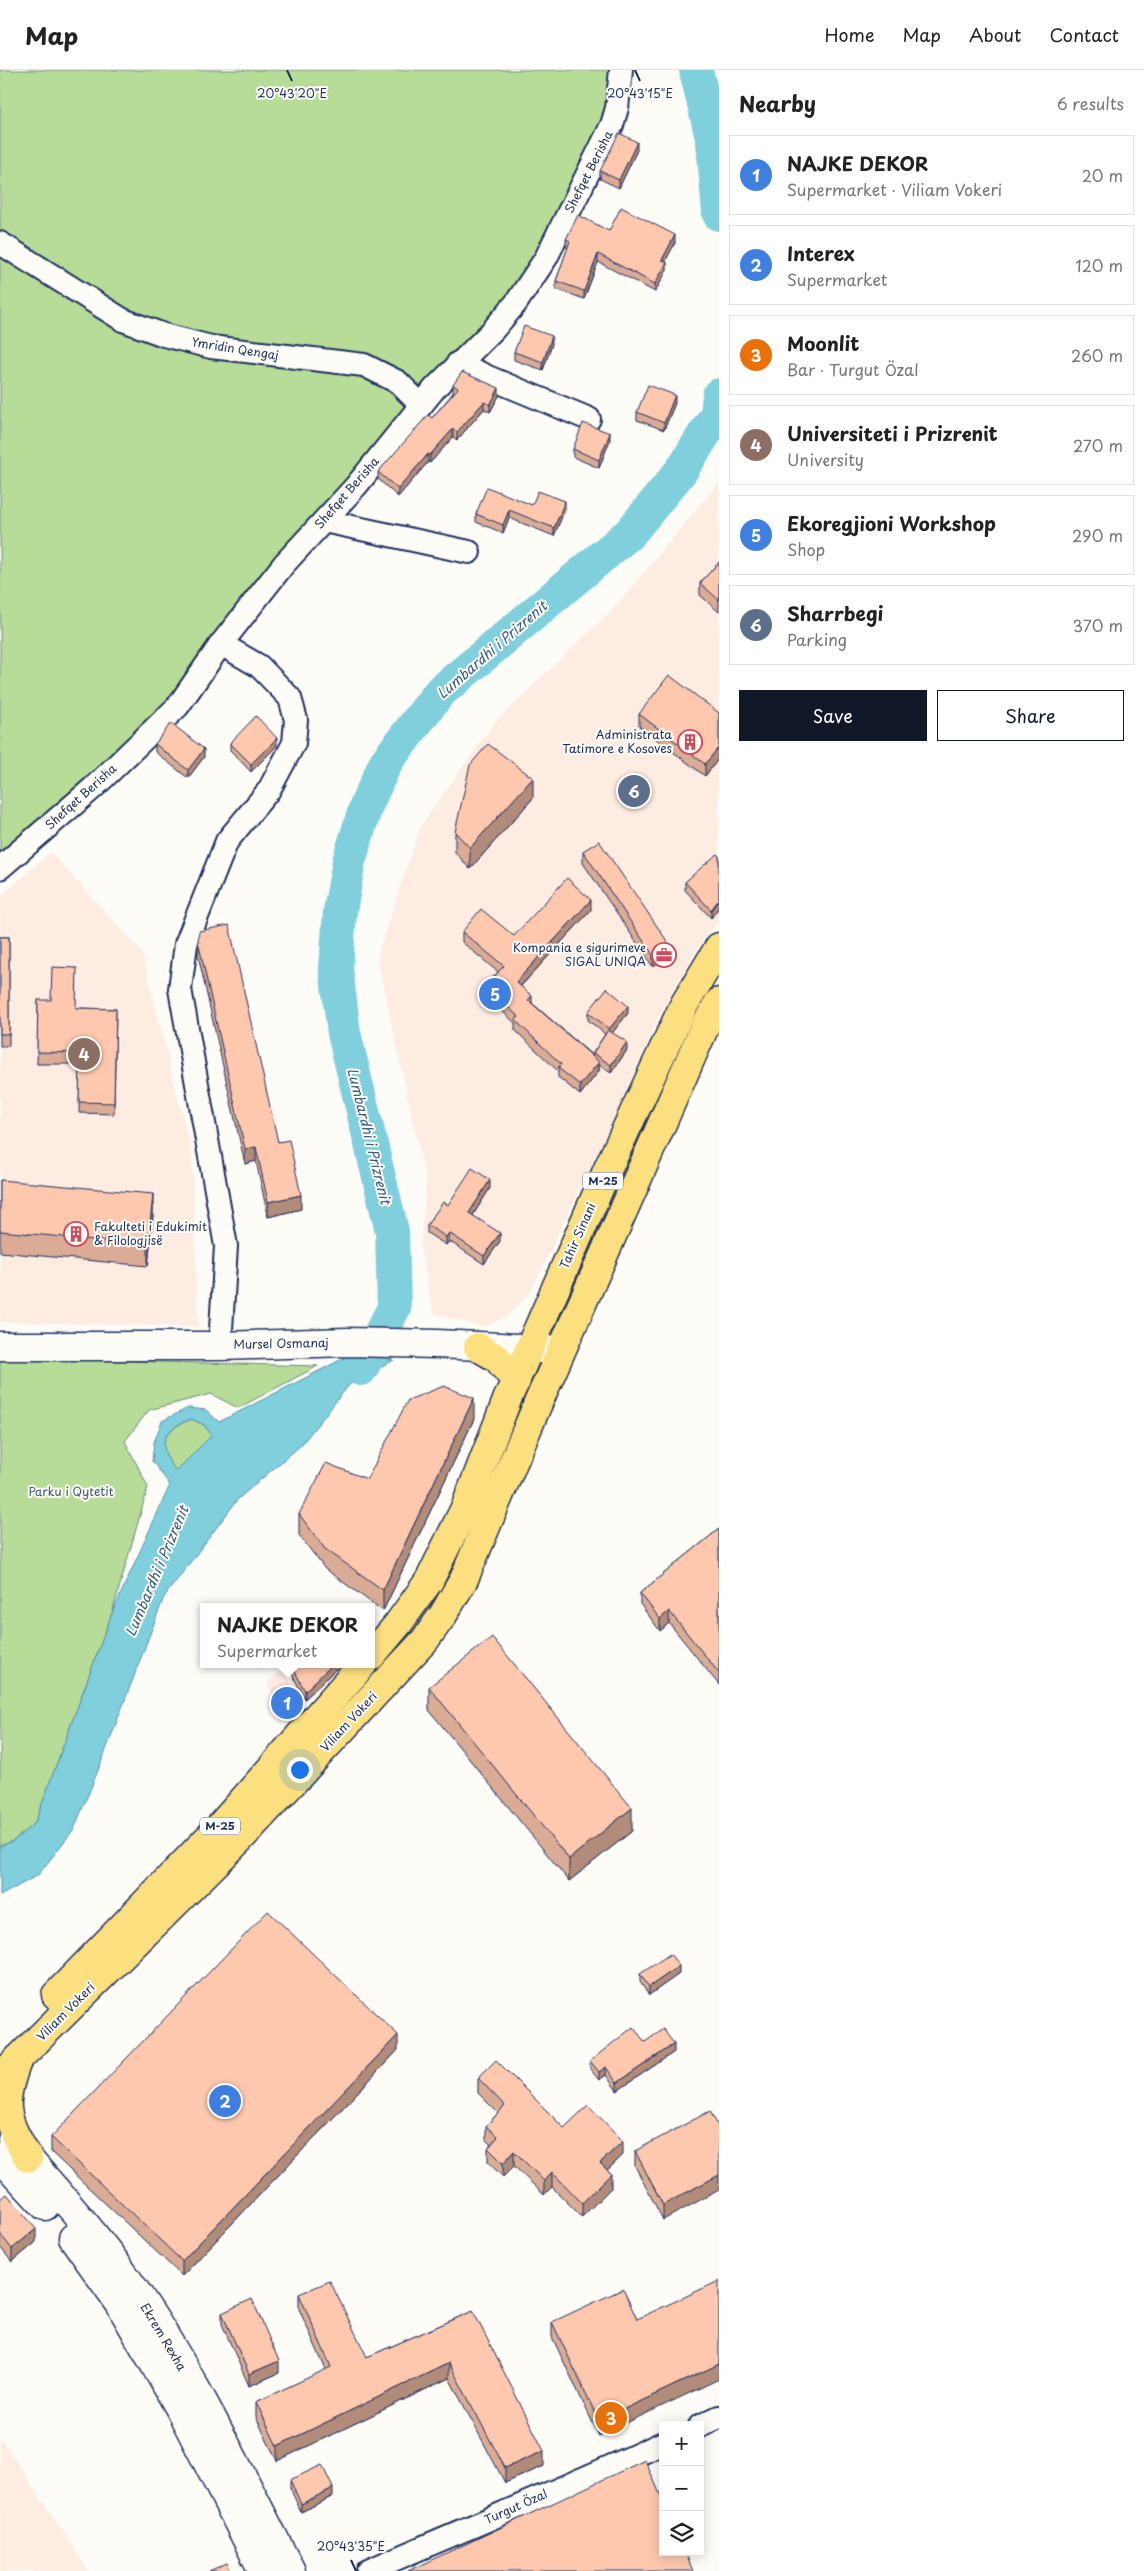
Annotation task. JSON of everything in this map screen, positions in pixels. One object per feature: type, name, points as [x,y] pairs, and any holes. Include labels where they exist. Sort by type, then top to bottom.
[{"type":"main road","name":"Tahir Sinani","points":[[375,1651],[398,1624],[429,1581],[465,1508],[499,1420],[609,1166],[684,1005],[719,948]]},
{"type":"main road","name":"M-25","points":[[561,1350],[715,1021]]},
{"type":"main road","points":[[478,1347],[497,1358],[516,1381]]},
{"type":"main road","name":"Viliam Vokeri","points":[[6,2063],[240,1838],[425,1640],[444,1615],[464,1579],[561,1350]]},
{"type":"main road","name":"Viliam Vokeri","points":[[6,2063],[221,1825],[359,1668]]},
{"type":"main road","points":[[6,2063],[6,2104],[13,2132],[28,2158]]},
{"type":"street","name":"Shefqet Berisha","points":[[0,868],[92,788],[178,706],[221,644],[284,564],[356,486],[421,405],[458,363],[493,330],[516,303],[546,258],[612,125],[617,108],[621,70]]},
{"type":"street","name":"Ymridin Qengaj","points":[[0,243],[123,320],[164,335],[212,347],[364,365],[398,382],[421,405]]},
{"type":"street","points":[[458,363],[589,418]]},
{"type":"street","points":[[324,521],[470,552]]},
{"type":"street","points":[[220,1346],[226,1246],[180,990],[186,944],[227,841],[269,790],[294,744],[296,720],[290,698],[259,666],[221,644]]},
{"type":"street","name":"Mursel Osmanaj","points":[[0,1346],[220,1346],[346,1342],[561,1350]]},
{"type":"street","name":"Ekrem Rexha","points":[[0,2127],[96,2238],[131,2283],[212,2418],[291,2571]]},
{"type":"street","name":"Ekrem Rexha","points":[[0,2157],[76,2242],[120,2304],[180,2409],[262,2571]]},
{"type":"street","points":[[704,2424],[719,2417]]},
{"type":"street","name":"Turgut Özal","points":[[368,2571],[659,2445]]},
{"type":"shaded area","points":[[719,482],[719,920],[698,947],[657,1020],[622,1101],[530,1293],[507,1316],[485,1327],[434,1314],[420,1248],[426,1181],[377,957],[420,827],[493,724],[616,606]]},
{"type":"shaded area","points":[[50,852],[142,952],[192,1156],[198,1327],[0,1322],[0,898]]},
{"type":"shaded area","points":[[285,1668],[289,1668],[305,1699],[283,1719],[267,1682]]},
{"type":"shaded area","points":[[0,2437],[14,2458],[89,2571],[0,2571]]},
{"type":"green space","points":[[0,70],[610,70],[605,115],[540,250],[510,297],[171,700],[0,855]]},
{"type":"green space","name":"Parku i Qytetit","points":[[0,1358],[318,1366],[238,1408],[211,1394],[149,1410],[125,1441],[148,1487],[112,1613],[35,1823],[13,1841],[0,1846]]},
{"type":"green space","points":[[192,1419],[204,1425],[212,1435],[176,1472],[166,1454],[165,1440],[174,1428]]},
{"type":"water","points":[[350,1355],[394,1360],[349,1385],[301,1445],[238,1499],[164,1597],[74,1829],[38,1875],[0,1896],[0,1846],[13,1841],[35,1823],[112,1613],[170,1485],[152,1461],[154,1442],[162,1421],[188,1408],[206,1410],[219,1422]],"holes":[[[192,1419],[204,1425],[212,1435],[176,1471],[166,1454],[164,1446],[168,1433],[182,1423]]]},
{"type":"building","points":[[619,133],[637,142],[619,180],[600,171]]},
{"type":"building","points":[[621,207],[675,235],[662,260],[667,262],[655,284],[598,254],[584,291],[556,281],[570,241],[566,239],[578,215],[609,231]]},
{"type":"building","points":[[524,326],[552,336],[543,362],[514,352]]},
{"type":"building","points":[[462,372],[499,388],[490,405],[484,402],[457,432],[453,429],[430,455],[428,454],[398,489],[378,472],[428,415],[432,418],[458,388],[453,385]]},
{"type":"building","points":[[648,385],[675,395],[664,423],[637,412]]},
{"type":"building","points":[[583,423],[610,433],[599,460],[573,449]]},
{"type":"building","points":[[487,487],[532,505],[538,491],[565,501],[554,528],[509,510],[503,525],[476,514]]},
{"type":"building","points":[[719,562],[719,600],[700,583]]},
{"type":"building","name":"Administrata Tatimore e Kosoves","points":[[669,675],[719,713],[719,747],[705,764],[639,714]]},
{"type":"building","points":[[256,716],[277,738],[251,764],[230,743]]},
{"type":"building","points":[[171,723],[204,749],[188,770],[155,744]]},
{"type":"building","points":[[488,744],[533,778],[470,848],[455,832],[470,765]]},
{"type":"building","points":[[599,841],[669,944],[653,955],[583,851]]},
{"type":"building","points":[[717,854],[719,856],[719,899],[711,910],[685,882]]},
{"type":"building","points":[[567,878],[591,900],[516,982],[532,996],[528,1000],[599,1062],[580,1085],[558,1068],[561,1064],[515,1020],[519,1017],[485,986],[504,966],[462,932],[481,909],[514,936]]},
{"type":"building","points":[[229,925],[278,1142],[289,1140],[301,1195],[268,1202],[256,1147],[245,1149],[198,941],[199,931]]},
{"type":"building","points":[[0,937],[9,937],[9,1034],[0,1034]]},
{"type":"building","points":[[52,967],[77,968],[76,1008],[116,1009],[114,1103],[79,1102],[80,1053],[37,1052],[38,1000],[51,1000]]},
{"type":"building","points":[[607,988],[628,1006],[609,1029],[588,1012]]},
{"type":"building","points":[[608,1030],[627,1042],[611,1065],[593,1053]]},
{"type":"building","points":[[472,1168],[490,1180],[469,1213],[500,1233],[484,1256],[449,1233],[446,1237],[427,1225],[443,1202],[448,1205]]},
{"type":"building","points":[[0,1180],[153,1194],[148,1245],[0,1231]]},
{"type":"building","points":[[444,1386],[474,1398],[383,1590],[325,1549],[299,1514],[326,1463],[367,1479],[408,1400]]},
{"type":"building","points":[[719,1529],[719,1673],[669,1611],[660,1619],[640,1593]]},
{"type":"building","points":[[492,1637],[632,1808],[569,1859],[429,1687]]},
{"type":"building","points":[[293,1668],[329,1668],[305,1691]]},
{"type":"building","points":[[268,1911],[398,2035],[182,2261],[51,2137]]},
{"type":"building","points":[[670,1954],[679,1966],[649,1987],[640,1974]]},
{"type":"building","points":[[633,2027],[645,2042],[663,2029],[674,2044],[617,2083],[606,2067],[599,2072],[590,2061]]},
{"type":"building","points":[[496,2060],[564,2128],[588,2105],[623,2141],[600,2163],[611,2174],[582,2203],[552,2172],[544,2181],[514,2151],[503,2163],[488,2148],[498,2137],[486,2126],[505,2106],[478,2078]]},
{"type":"building","points":[[710,2111],[719,2128],[719,2175],[663,2205],[635,2151]]},
{"type":"building","points":[[7,2194],[36,2229],[12,2249],[0,2234],[0,2199]]},
{"type":"building","points":[[330,2281],[367,2357],[473,2311],[544,2451],[505,2468],[449,2363],[277,2446],[256,2402],[331,2367],[299,2294]]},
{"type":"building","points":[[719,2281],[719,2364],[599,2421],[552,2322],[623,2289],[637,2319]]},
{"type":"building","points":[[252,2299],[279,2361],[249,2374],[222,2313]]},
{"type":"building","points":[[645,2460],[659,2492],[659,2556],[687,2556],[693,2571],[408,2571]]},
{"type":"building","points":[[322,2465],[333,2488],[301,2504],[290,2480]]},
{"type":"building","points":[[227,2563],[231,2571],[209,2571]]},
{"type":"waterway","name":"Lumbardhi i Prizrenit","points":[[696,70],[713,142],[719,214]]},
{"type":"waterway","name":"Lumbardhi i Prizrenit","points":[[361,1369],[394,1308],[392,1231],[344,1033],[336,969],[340,911],[349,861],[366,806],[386,762],[439,693],[630,533],[681,471],[717,414],[719,395]]},
{"type":"place","name":"Administrata Tatimore e Kosoves","points":[[690,742]]},
{"type":"place","name":"Sharrbegi","points":[[634,791]]},
{"type":"place","name":"Kompania e sigurimeve SIGAL UNIQA","points":[[664,955]]},
{"type":"place","name":"Ekoregjioni Workshop","points":[[495,994]]},
{"type":"place","name":"Universiteti i Prizrenit","points":[[84,1054]]},
{"type":"place","name":"Fakulteti i Edukimit & Filologjisë","points":[[76,1234]]},
{"type":"place","name":"NAJKE DEKOR","points":[[287,1703]]},
{"type":"place","name":"Interex","points":[[225,2101]]},
{"type":"place","name":"Moonlit","points":[[611,2418]]}]
